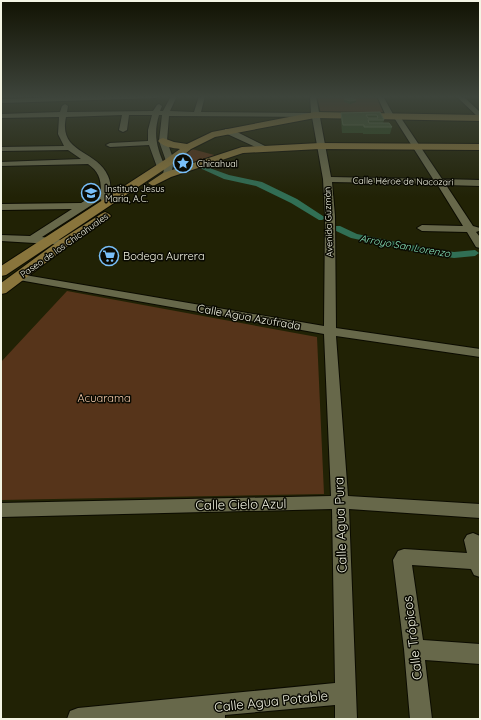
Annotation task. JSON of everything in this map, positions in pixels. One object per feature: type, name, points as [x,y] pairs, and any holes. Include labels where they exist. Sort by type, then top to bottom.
[{"type":"main road","points":[[162,171],[188,147],[206,138],[236,130]]},
{"type":"main road","points":[[163,141],[172,145],[188,147]]},
{"type":"main road","name":"Paseo de los Chicahuales","points":[[1,272],[105,198],[162,171],[190,166],[242,150],[320,146],[480,147]]},
{"type":"main road","name":"Paseo de los Chicahuales","points":[[1,290],[162,171]]},
{"type":"street","points":[[61,130],[61,133],[69,148],[73,152],[92,161],[104,176],[105,198]]},
{"type":"street","points":[[152,130],[152,143],[162,171]]},
{"type":"street","points":[[162,171],[164,130]]},
{"type":"street","name":"Avenida Guzmán","points":[[317,130],[327,179],[330,216],[330,331]]},
{"type":"street","points":[[405,130],[418,146],[439,182],[475,229],[480,245]]},
{"type":"street","points":[[228,131],[265,148]]},
{"type":"street","points":[[110,145],[152,143]]},
{"type":"street","points":[[1,149],[69,148]]},
{"type":"street","points":[[1,164],[92,161]]},
{"type":"street","name":"Calle Héroe de Nacozari","points":[[327,179],[480,183]]},
{"type":"street","name":"Paseo de los Chicahuales","points":[[32,239],[80,206],[105,198]]},
{"type":"street","points":[[1,208],[80,206]]},
{"type":"street","points":[[422,228],[475,229]]},
{"type":"street","points":[[1,238],[48,240],[64,243]]},
{"type":"street","name":"Calle Agua Azufrada","points":[[20,277],[330,331],[480,353]]},
{"type":"street","name":"Calle Agua Pura","points":[[330,331],[340,502],[346,719]]},
{"type":"street","name":"Calle Cielo Azul","points":[[1,510],[340,502],[480,511]]},
{"type":"street","points":[[474,540],[479,566]]},
{"type":"street","name":"Calle Trópicos","points":[[421,719],[414,649],[402,560],[404,557],[479,566]]},
{"type":"street","points":[[414,649],[480,654]]},
{"type":"street","name":"Calle Agua Potable","points":[[78,719],[213,713],[345,693]]},
{"type":"green space","points":[[192,149],[218,156],[191,165],[180,164],[175,161]]},
{"type":"green space","name":"Acuarama","points":[[67,291],[317,337],[324,494],[1,500],[1,362]]},
{"type":"waterway","name":"Arroyo San Lorenzo","points":[[204,168],[227,177],[259,184],[294,201],[322,218]]},
{"type":"waterway","name":"Arroyo San Lorenzo","points":[[337,228],[354,236],[426,251],[454,255],[475,253]]},
{"type":"place","name":"Chicahual","points":[[183,163]]},
{"type":"place","name":"Instituto Jesus Maria, A.C.","points":[[91,193]]},
{"type":"place","name":"Bodega Aurrera","points":[[109,256]]}]
